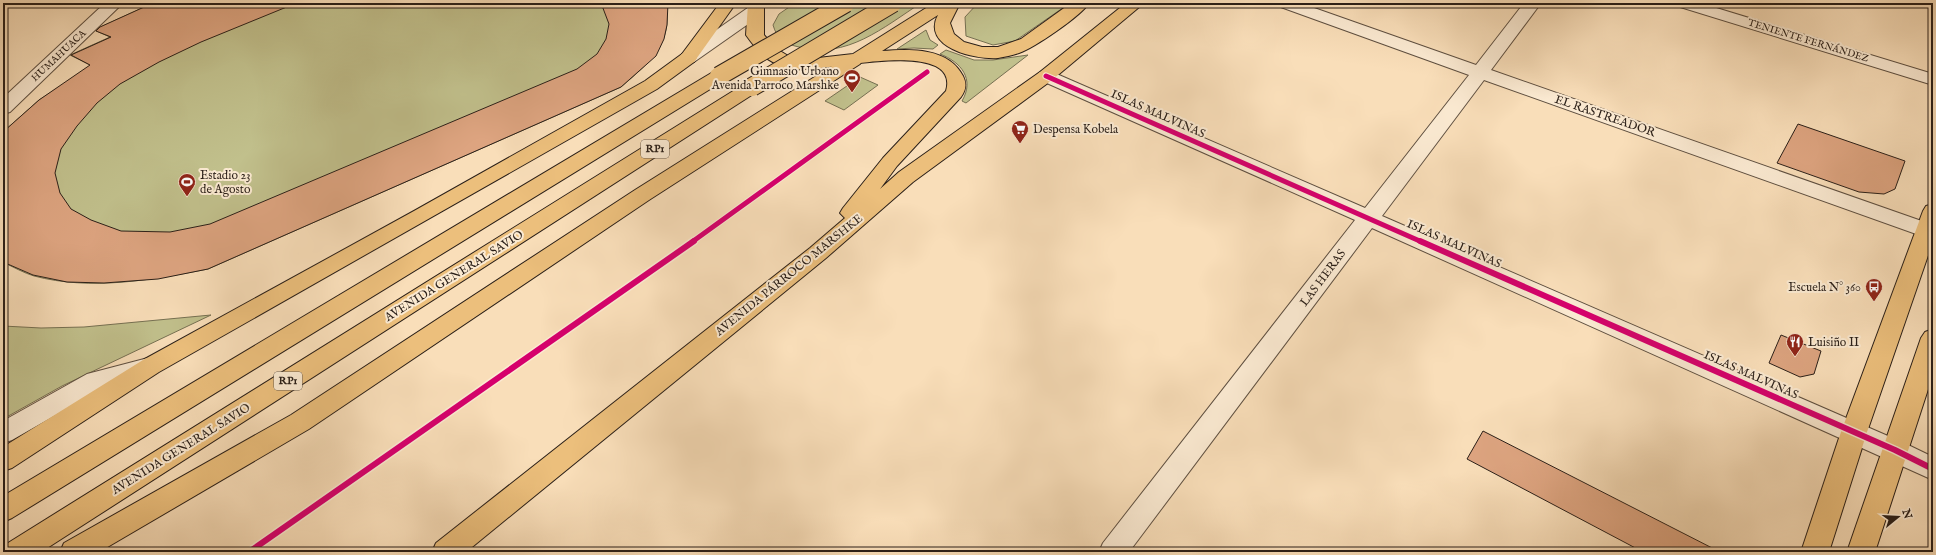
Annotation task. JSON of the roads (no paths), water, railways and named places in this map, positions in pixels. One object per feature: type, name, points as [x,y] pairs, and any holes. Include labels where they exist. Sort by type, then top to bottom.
[{"type":"main road","points":[[3,460],[151,366],[422,216],[651,86],[688,58],[728,3]]},
{"type":"main road","name":"RP1","points":[[3,510],[719,76],[846,3]]},
{"type":"main road","name":"AVENIDA GENERAL SAVIO","points":[[18,552],[752,87],[893,3]]},
{"type":"main road","points":[[74,552],[300,422],[642,195],[945,3]]},
{"type":"main road","points":[[952,3],[942,23],[946,36],[953,43],[962,47],[987,52],[1015,49],[1026,45],[1081,3]]},
{"type":"main road","name":"AVENIDA PÁRROCO MARSHKE","points":[[446,552],[818,253],[906,177],[1046,76],[1136,3]]},
{"type":"main road","points":[[760,6],[755,35],[768,52],[781,59],[798,64],[894,56],[922,56],[940,63],[953,73],[958,82],[958,88],[955,94],[942,109],[916,133],[890,162],[818,253]]},
{"type":"main road","points":[[1815,552],[1854,432],[1929,236]]},
{"type":"main road","points":[[1861,552],[1933,338]]},
{"type":"street","name":"HUMAHUACA","points":[[3,108],[115,3]]},
{"type":"street","name":"EL RASTREADOR","points":[[1284,3],[1480,72],[1929,236]]},
{"type":"street","name":"LAS HERAS","points":[[1113,552],[1533,3]]},
{"type":"street","name":"TENIENTE FERNÁNDEZ","points":[[1683,3],[1933,80]]},
{"type":"street","points":[[688,58],[760,6]]},
{"type":"street","name":"ISLAS MALVINAS","points":[[1046,76],[1895,450],[1933,469]]},
{"type":"street","points":[[3,433],[96,381],[151,366]]},
{"type":"place","name":"Gimnasio Urbano Avenida Parroco Marshke","points":[[852,93]]},
{"type":"place","name":"Despensa Kobela","points":[[1020,144]]},
{"type":"place","name":"Estadio 23 de Agosto","points":[[187,197]]},
{"type":"place","name":"Escuela N° 360","points":[[1874,302]]},
{"type":"place","name":"Luisiño II","points":[[1795,357]]}]
